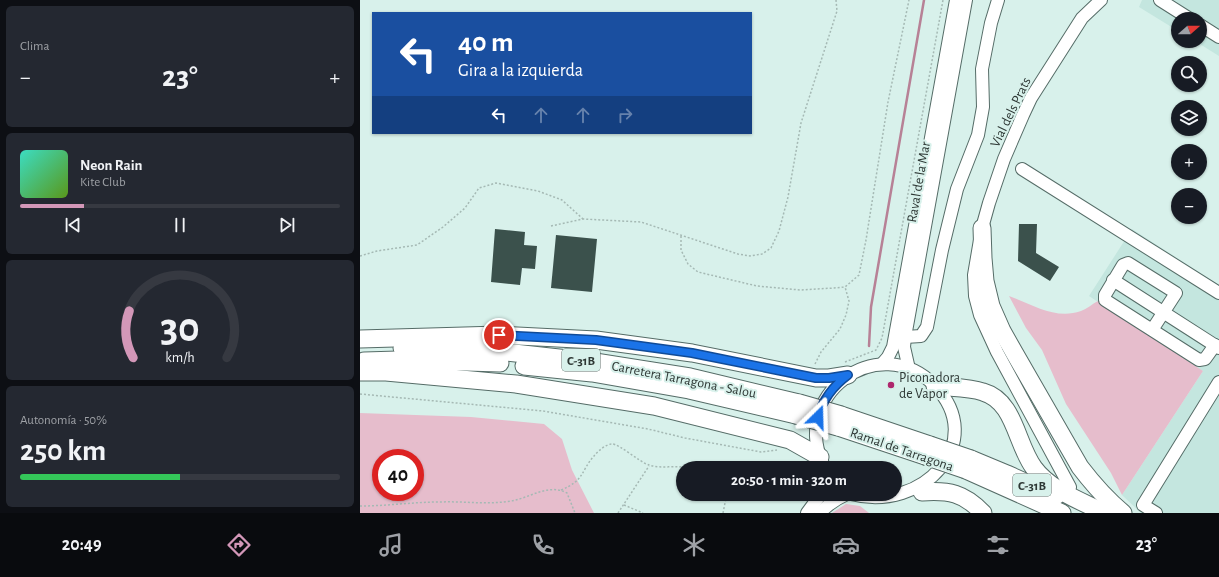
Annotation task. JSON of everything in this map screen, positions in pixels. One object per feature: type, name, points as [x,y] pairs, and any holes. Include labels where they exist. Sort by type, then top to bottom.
[{"type":"highway","points":[[982,228],[985,281],[991,306],[1002,331],[1080,467],[1092,484],[1123,513]]},
{"type":"highway","points":[[360,339],[499,335],[596,340],[692,353],[816,378],[829,378],[846,369]]},
{"type":"highway","name":"Carretera Tarragona - Salou","points":[[360,348],[497,352],[595,362],[690,377],[840,421],[928,450]]},
{"type":"highway","name":"Carretera Tarragona - Salou","points":[[360,361],[398,360],[497,363],[592,373],[798,409]]},
{"type":"highway","points":[[360,372],[386,372],[516,384],[654,406],[790,440],[821,461]]},
{"type":"highway","points":[[935,386],[983,391],[997,399],[1009,414],[1027,457],[1041,476],[1057,488],[1105,513]]},
{"type":"highway","name":"Ramal de Tarragona","points":[[928,450],[969,465]]},
{"type":"highway","name":"C-31B","points":[[969,465],[1062,513]]},
{"type":"highway","name":"C-31B","points":[[969,465],[1007,474],[1091,513]]},
{"type":"highway","points":[[922,492],[946,491],[960,495],[980,511]]},
{"type":"street","name":"Raval de la Mar","points":[[882,364],[888,357],[893,347],[956,0]]},
{"type":"street","name":"Raval de la Mar","points":[[909,369],[904,347],[905,337],[966,0]]},
{"type":"street","points":[[905,337],[922,336],[927,328],[942,250],[958,189],[978,135],[983,107],[982,69],[991,23],[998,0]]},
{"type":"street","name":"Vial dels Prats","points":[[1082,18],[1088,0]]},
{"type":"street","name":"Vial dels Prats","points":[[1070,487],[997,352],[978,310],[974,284],[976,258],[982,228],[991,196],[1004,159],[1031,98],[1082,18],[1101,0]]},
{"type":"street","points":[[1160,0],[1179,12]]},
{"type":"street","points":[[1207,29],[1219,37]]},
{"type":"street","points":[[1022,169],[1219,293]]},
{"type":"street","points":[[1114,280],[1164,312],[1217,346],[1205,359],[1199,360],[1152,330],[1105,300],[1104,295],[1123,265],[1128,263],[1176,294],[1164,312],[1152,330]]},
{"type":"street","points":[[822,461],[816,444],[816,430],[820,411],[829,393],[838,383],[846,369],[882,364],[896,365],[920,374],[935,386],[943,396],[949,409],[954,428],[951,455],[942,473],[933,484],[902,504],[890,503],[879,505],[868,501]]},
{"type":"street","points":[[1156,513],[1143,505],[1219,382]]},
{"type":"street","points":[[807,513],[816,501]]},
{"type":"street","points":[[820,513],[833,501]]},
{"type":"path","points":[[551,226],[583,219],[641,222],[738,254],[750,256],[762,254],[772,248],[779,231],[788,197],[801,123],[837,11],[836,0]]},
{"type":"path","points":[[681,236],[682,250],[688,264],[698,272],[757,286],[800,290],[845,286],[859,275],[888,102],[909,0]]},
{"type":"path","points":[[846,369],[876,350],[882,338],[943,0]]},
{"type":"path","points":[[360,256],[377,251],[417,245],[443,227],[465,208],[479,188],[496,183],[538,191],[562,200],[583,219]]},
{"type":"path","points":[[814,365],[821,352],[840,329],[846,315],[848,301],[845,286]]},
{"type":"path","points":[[360,394],[543,411],[648,429],[685,438],[761,452],[780,450]]},
{"type":"path","points":[[360,506],[440,502],[494,503],[519,500],[542,490],[561,490],[572,485],[581,477],[595,454],[605,446],[611,444],[617,446],[649,466],[676,467]]},
{"type":"path","points":[[618,513],[649,466]]},
{"type":"path","points":[[561,490],[567,493],[575,513]]},
{"type":"path","points":[[723,513],[725,501]]},
{"type":"path","points":[[624,505],[643,513]]},
{"type":"shaded area","points":[[1142,0],[1219,0],[1219,56],[1206,48],[1207,12],[1171,12],[1171,27],[1139,7]]},
{"type":"shaded area","points":[[1132,229],[1219,285],[1219,513],[1141,513],[1122,495],[1203,371],[1089,296]]},
{"type":"shaded area","points":[[1009,296],[1044,310],[1062,314],[1081,311],[1098,301],[1203,371],[1122,495],[1111,473],[1066,404],[1042,350],[1026,328]]},
{"type":"shaded area","points":[[360,413],[471,417],[544,424],[562,439],[572,470],[594,513],[360,513]]},
{"type":"shaded area","points":[[846,504],[860,506],[869,513],[832,513]]},
{"type":"building","points":[[1019,224],[1037,224],[1036,253],[1059,267],[1050,281],[1018,261]]},
{"type":"building","points":[[495,229],[525,232],[524,245],[537,246],[535,269],[522,268],[520,285],[491,282]]},
{"type":"building","points":[[556,235],[597,239],[592,292],[551,288]]},
{"type":"waterway","points":[[869,346],[871,307],[924,0]]},
{"type":"place","name":"Piconadora de Vapor","points":[[891,385]]},
{"type":"route","points":[[499,335],[596,340],[692,353],[816,378],[829,378],[848,375],[829,393],[822,404],[818,417]]}]
